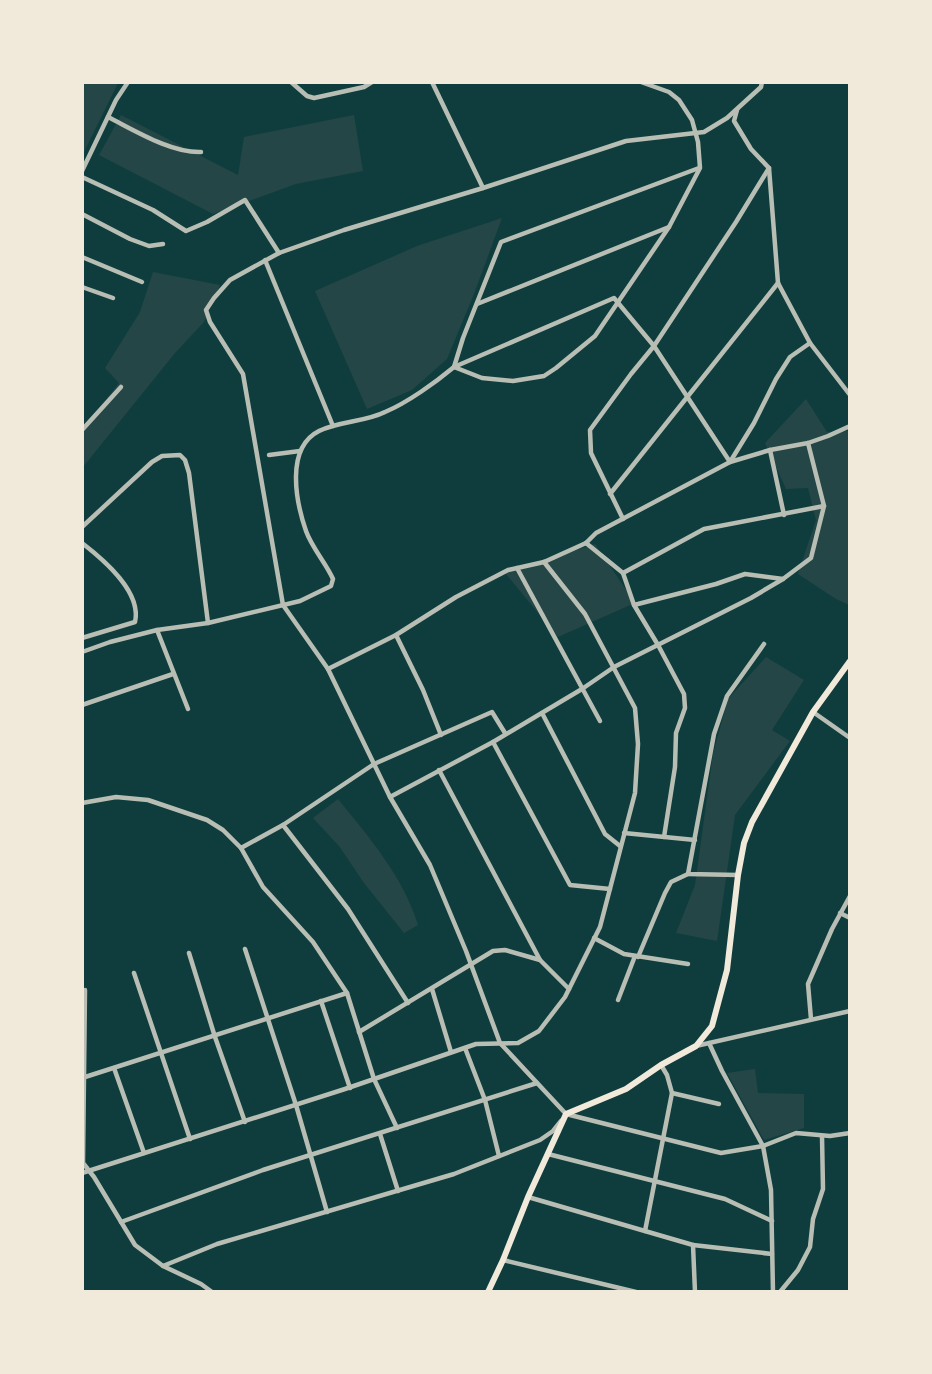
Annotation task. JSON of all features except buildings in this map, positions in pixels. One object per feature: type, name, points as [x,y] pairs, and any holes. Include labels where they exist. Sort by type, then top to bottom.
[{"type":"main road","points":[[488,1292],[566,1114],[626,1089],[661,1065],[696,1046],[712,1026],[727,970],[744,843],[752,822],[813,712],[849,661]]},
{"type":"street","points":[[82,171],[116,100],[128,82]]},
{"type":"street","points":[[291,82],[307,96],[314,98],[364,87],[372,82]]},
{"type":"street","points":[[432,82],[483,188]]},
{"type":"street","points":[[454,367],[475,376],[513,381],[544,376],[595,336],[669,227],[700,168],[696,131],[680,100],[669,92],[641,82]]},
{"type":"street","points":[[762,82],[761,87],[737,110],[704,132],[696,131],[626,141],[344,230],[279,253],[230,280],[206,310],[210,322],[243,374],[283,605],[328,669],[390,798],[430,865],[500,1043],[566,1114],[663,1140],[721,1153],[763,1146],[796,1133],[822,1136],[849,1133]]},
{"type":"street","points":[[737,110],[734,121],[752,149],[769,168],[778,283],[810,343],[849,396]]},
{"type":"street","points":[[108,117],[152,140],[190,153],[201,152]]},
{"type":"street","points":[[454,367],[501,242],[700,168]]},
{"type":"street","points":[[623,519],[591,453],[590,430],[630,374],[654,346],[769,168]]},
{"type":"street","points":[[82,177],[153,210],[186,231],[207,222],[245,200],[279,253]]},
{"type":"street","points":[[82,214],[130,240],[149,246],[164,244]]},
{"type":"street","points":[[477,304],[669,227]]},
{"type":"street","points":[[82,257],[142,282]]},
{"type":"street","points":[[265,260],[333,426]]},
{"type":"street","points":[[610,494],[778,283]]},
{"type":"street","points":[[82,286],[113,298]]},
{"type":"street","points":[[82,652],[157,630],[208,623],[300,601],[331,586],[333,579],[307,534],[300,511],[296,479],[300,451],[305,441],[319,431],[333,426],[385,413],[441,378],[454,367],[614,298],[654,346],[729,462]]},
{"type":"street","points":[[729,462],[754,423],[790,357],[810,343]]},
{"type":"street","points":[[83,429],[121,387]]},
{"type":"street","points":[[328,669],[396,635],[456,597],[508,570],[544,562],[586,543],[596,532],[729,462],[770,450],[808,443],[849,426]]},
{"type":"street","points":[[390,798],[493,742],[582,689],[614,667],[751,598],[783,579],[811,558],[824,506],[808,443]]},
{"type":"street","points":[[770,450],[784,515]]},
{"type":"street","points":[[269,455],[300,451]]},
{"type":"street","points":[[82,527],[152,462],[162,456],[180,455],[185,460],[189,473],[208,623]]},
{"type":"street","points":[[623,573],[704,530],[824,506]]},
{"type":"street","points":[[82,543],[101,558],[121,580],[129,592],[136,614],[135,622],[127,626],[82,638]]},
{"type":"street","points":[[586,543],[623,573],[634,605],[684,694],[685,708],[676,733],[675,768],[664,837]]},
{"type":"street","points":[[85,1172],[350,1088],[476,1044],[518,1043],[539,1031],[569,989],[600,927],[635,793],[638,744],[635,708],[614,667],[585,614],[544,562]]},
{"type":"street","points":[[517,568],[600,721]]},
{"type":"street","points":[[634,605],[716,584],[745,574],[783,579]]},
{"type":"street","points":[[157,630],[188,709]]},
{"type":"street","points":[[396,635],[423,690],[441,735]]},
{"type":"street","points":[[688,874],[714,734],[727,696],[765,644]]},
{"type":"street","points":[[82,705],[173,674]]},
{"type":"street","points":[[241,848],[283,825],[374,764],[492,712],[505,733]]},
{"type":"street","points":[[813,712],[849,738]]},
{"type":"street","points":[[542,713],[605,834],[620,846]]},
{"type":"street","points":[[493,742],[570,885],[610,889]]},
{"type":"street","points":[[439,770],[540,960],[569,989]]},
{"type":"street","points":[[82,803],[116,796],[166,805],[207,820],[223,830],[241,848],[263,887],[313,942],[347,993],[374,1079],[396,1128]]},
{"type":"street","points":[[283,825],[348,909],[408,1003]]},
{"type":"street","points":[[624,833],[695,840]]},
{"type":"street","points":[[618,1000],[664,893],[671,882],[688,874],[738,875]]},
{"type":"street","points":[[811,1019],[808,984],[849,896]]},
{"type":"street","points":[[840,913],[849,918]]},
{"type":"street","points":[[594,938],[624,954],[688,964]]},
{"type":"street","points":[[245,949],[296,1105],[327,1212]]},
{"type":"street","points":[[359,1032],[493,951],[505,950],[540,960]]},
{"type":"street","points":[[189,953],[245,1122]]},
{"type":"street","points":[[134,973],[190,1139]]},
{"type":"street","points":[[432,988],[451,1052]]},
{"type":"street","points":[[85,990],[83,1078],[83,1163],[85,1172],[94,1177],[135,1245],[163,1266],[201,1284],[212,1292]]},
{"type":"street","points":[[83,1078],[347,993]]},
{"type":"street","points":[[321,1001],[350,1088]]},
{"type":"street","points":[[696,1046],[849,1011]]},
{"type":"street","points":[[709,1043],[763,1146],[771,1190],[773,1292]]},
{"type":"street","points":[[465,1048],[485,1100],[499,1156]]},
{"type":"street","points":[[645,1231],[672,1093],[667,1075],[661,1065]]},
{"type":"street","points":[[114,1068],[144,1154]]},
{"type":"street","points":[[121,1222],[263,1170],[537,1083]]},
{"type":"street","points":[[672,1093],[718,1104]]},
{"type":"street","points":[[163,1266],[217,1244],[454,1174],[540,1140],[553,1131],[566,1114]]},
{"type":"street","points":[[380,1134],[398,1191]]},
{"type":"street","points":[[780,1292],[798,1270],[810,1247],[813,1219],[823,1189],[822,1136]]},
{"type":"street","points":[[548,1154],[725,1199],[772,1221]]},
{"type":"street","points":[[528,1197],[693,1245],[772,1254]]},
{"type":"street","points":[[693,1245],[694,1292]]},
{"type":"street","points":[[503,1260],[636,1292]]},
{"type":"shaded area","points":[[82,83],[118,83],[83,154]]},
{"type":"shaded area","points":[[121,115],[238,175],[244,137],[354,115],[363,171],[296,184],[213,214],[99,155]]},
{"type":"shaded area","points":[[502,218],[447,359],[412,390],[367,409],[315,291],[417,246]]},
{"type":"shaded area","points":[[153,272],[220,285],[204,322],[175,353],[83,467],[83,429],[119,383],[105,368],[140,312]]},
{"type":"shaded area","points":[[806,399],[827,432],[849,431],[849,605],[798,574],[816,520],[808,488],[786,489],[765,443]]},
{"type":"shaded area","points":[[595,544],[635,603],[558,637],[505,573]]},
{"type":"shaded area","points":[[766,657],[804,680],[772,730],[790,741],[735,815],[717,941],[676,933],[695,885],[713,754],[728,699]]},
{"type":"shaded area","points":[[338,799],[395,874],[404,891],[418,925],[404,933],[364,883],[339,846],[313,818]]},
{"type":"shaded area","points":[[755,1069],[758,1093],[804,1094],[804,1128],[764,1140],[727,1073]]}]
